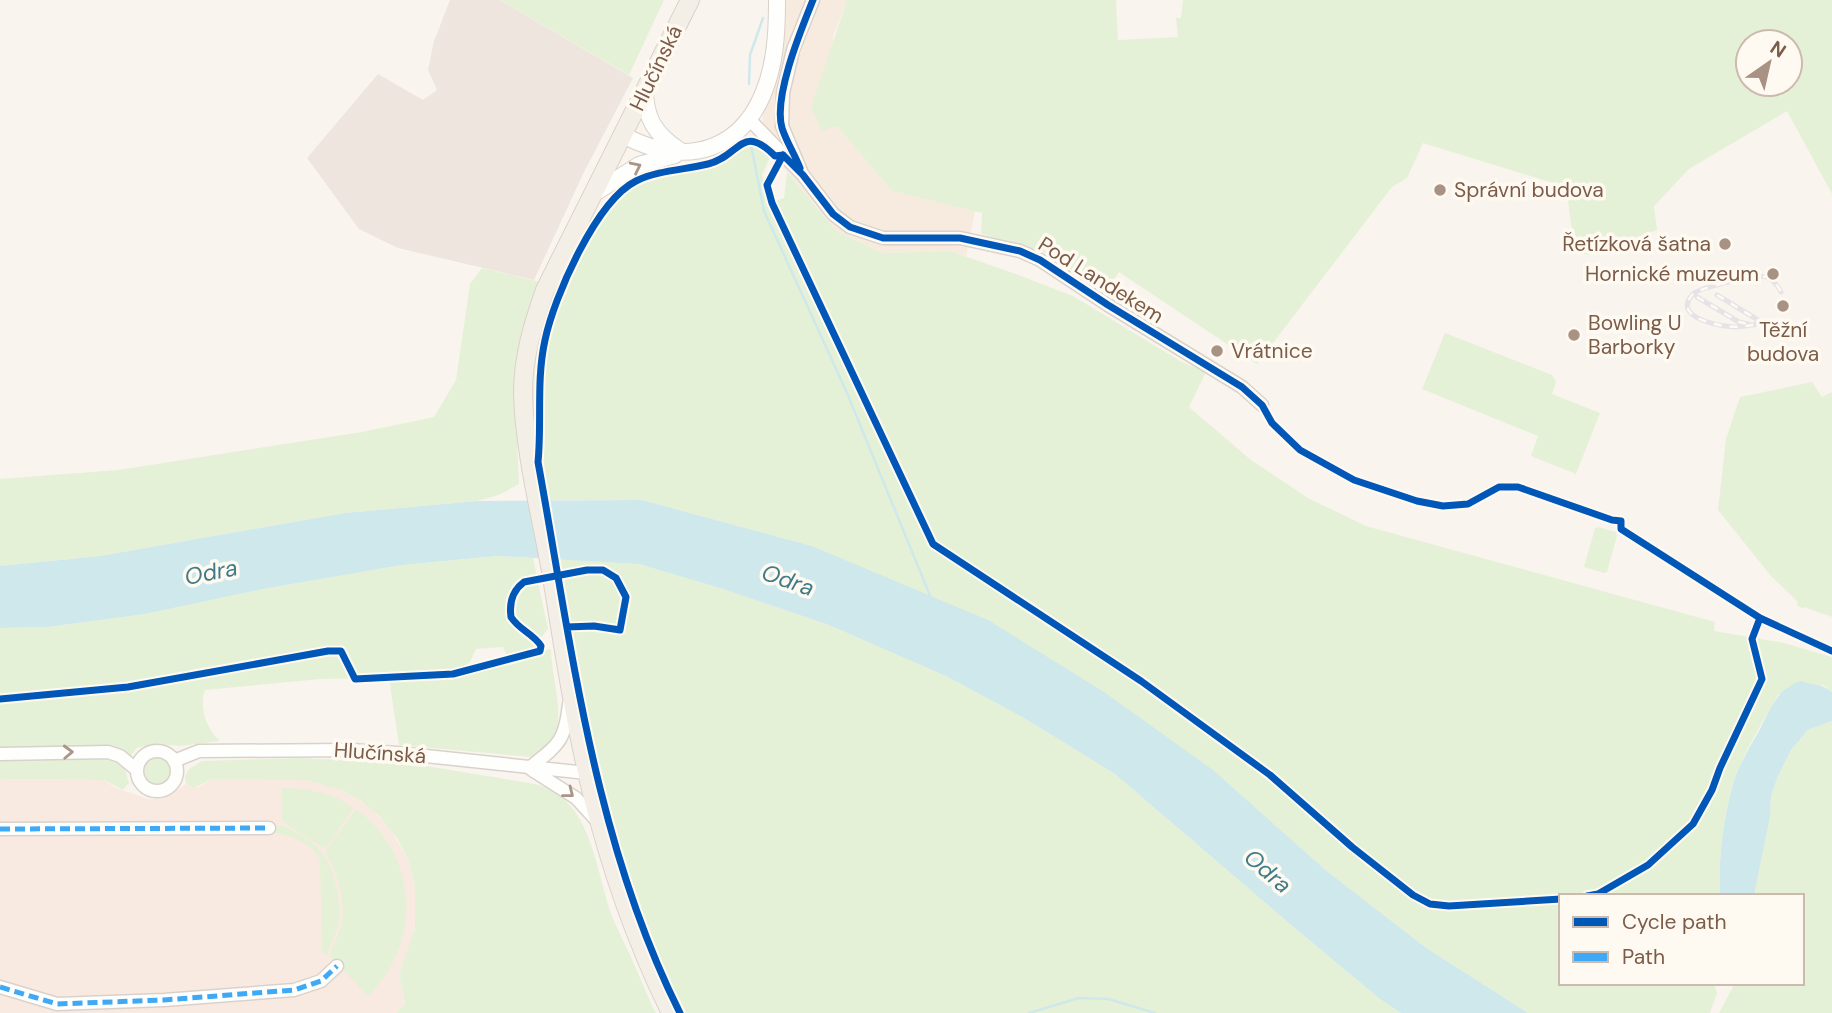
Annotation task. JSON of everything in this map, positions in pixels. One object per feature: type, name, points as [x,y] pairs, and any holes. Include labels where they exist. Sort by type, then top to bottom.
[{"type":"main road","name":"Hlučínská","points":[[671,1013],[632,924],[587,772],[532,463],[523,395],[530,338],[545,290],[690,0]]},
{"type":"street","name":"Hlučínská","points":[[623,135],[652,148],[684,153],[698,152],[719,144],[734,134],[749,119],[768,80],[775,47],[777,0]]},
{"type":"street","name":"Pod Landekem","points":[[803,175],[782,126],[783,93],[793,50],[813,0]]},
{"type":"street","points":[[645,89],[646,109],[651,123],[664,139],[684,153]]},
{"type":"street","name":"Pod Landekem","points":[[749,119],[803,175],[833,214],[850,227],[883,238],[960,238],[1020,251],[1040,260],[1242,387],[1262,404]]},
{"type":"street","points":[[593,194],[639,165],[684,153]]},
{"type":"street","points":[[571,688],[566,731],[556,747],[529,768],[576,798],[601,826]]},
{"type":"street","name":"Hlučínská","points":[[137,770],[140,760],[152,751],[163,752],[174,761],[199,751],[337,750],[397,753],[587,772]]},
{"type":"street","points":[[0,754],[108,752],[120,756],[137,770],[144,787],[153,791],[172,785],[176,777],[174,761]]},
{"type":"street","points":[[0,829],[269,828]]},
{"type":"street","points":[[0,987],[57,1004],[164,1000],[294,990],[321,981],[337,966]]},
{"type":"shaded area","points":[[450,0],[500,0],[633,78],[583,174],[534,280],[398,248],[359,229],[307,158],[378,74],[423,100],[437,90],[428,70],[434,41]]},
{"type":"shaded area","points":[[786,0],[847,0],[833,37],[837,126],[892,191],[975,211],[966,256],[950,251],[883,253],[836,231],[766,146],[762,112],[775,80],[785,27]]},
{"type":"shaded area","points":[[296,778],[331,785],[355,797],[389,827],[408,859],[415,887],[417,913],[412,941],[399,975],[405,1004],[396,1013],[0,1013],[0,779],[104,780],[116,788],[148,799],[165,798],[186,784],[197,788],[212,779]]},
{"type":"green space","points":[[500,0],[664,0],[629,75]]},
{"type":"green space","points":[[847,0],[1116,0],[1118,40],[1178,37],[1176,18],[1181,18],[1183,0],[1832,0],[1832,194],[1787,111],[1689,169],[1654,206],[1657,230],[1588,255],[1575,252],[1566,187],[1423,143],[1407,178],[1392,187],[1257,364],[1119,272],[1105,291],[1045,253],[981,234],[982,213],[892,191],[837,126],[822,131],[811,108]]},
{"type":"green space","points":[[760,145],[771,155],[762,175],[770,202],[784,198],[787,172],[836,231],[883,253],[950,251],[1016,274],[1073,296],[1182,362],[1206,372],[1189,407],[1251,460],[1308,498],[1366,526],[1715,622],[1714,631],[1784,643],[1832,657],[1832,692],[1823,685],[1778,695],[1746,752],[1732,788],[1726,814],[1720,894],[1559,894],[1559,985],[1715,985],[1717,993],[1710,1013],[1528,1013],[1425,947],[1323,868],[932,597],[812,546],[642,500],[550,500],[532,399],[537,346],[553,294],[611,209],[637,184],[666,175],[705,168],[731,157],[744,146]]},
{"type":"green space","points":[[482,268],[540,282],[515,393],[519,484],[499,495],[477,501],[345,513],[100,556],[0,566],[0,479],[118,470],[362,432],[434,417],[456,380],[470,284]]},
{"type":"green space","points":[[1445,333],[1552,375],[1556,382],[1552,394],[1600,413],[1576,474],[1531,456],[1538,436],[1422,389]]},
{"type":"green space","points":[[1812,382],[1822,397],[1832,392],[1832,617],[1797,605],[1798,602],[1771,576],[1718,510],[1726,439],[1740,397]]},
{"type":"green space","points":[[1595,528],[1616,532],[1617,536],[1607,572],[1604,573],[1584,567]]},
{"type":"green space","points":[[497,556],[533,558],[548,629],[528,654],[551,649],[558,710],[554,739],[545,749],[531,757],[399,745],[389,678],[321,679],[205,690],[205,717],[220,741],[180,746],[155,744],[137,748],[125,769],[129,783],[123,790],[104,780],[0,779],[0,628],[48,627],[145,614],[263,589],[402,565]],"holes":[[[503,647],[509,659],[456,673],[470,662],[476,649]]]},
{"type":"green space","points":[[560,559],[639,564],[829,625],[948,677],[1024,718],[1115,774],[1303,935],[1380,999],[1401,1013],[686,1013],[639,904],[604,791],[578,676]]},
{"type":"green space","points":[[1832,721],[1832,1013],[1719,1013],[1734,985],[1804,985],[1804,894],[1754,894],[1770,817],[1771,796],[1791,750],[1808,730]]},
{"type":"green space","points":[[157,758],[166,762],[170,771],[166,780],[157,784],[148,780],[144,771],[148,762]]},
{"type":"green space","points":[[300,758],[408,763],[535,784],[554,792],[569,804],[580,820],[595,857],[612,916],[656,1013],[396,1013],[405,1004],[399,975],[415,928],[415,887],[408,859],[398,840],[380,817],[342,790],[306,780],[212,779],[194,788],[186,784],[185,776],[189,769],[202,761]]},
{"type":"green space","points":[[282,788],[319,792],[337,798],[353,808],[329,844],[323,848],[282,820]]},
{"type":"green space","points":[[356,809],[377,828],[392,850],[402,874],[406,900],[405,925],[398,951],[386,975],[368,996],[330,957],[341,925],[343,906],[337,877],[325,851]]},
{"type":"green space","points":[[281,825],[318,848],[332,873],[338,895],[339,916],[327,955],[322,953],[320,860],[312,849],[301,842],[275,833],[275,826]]},
{"type":"water","name":"Odra","points":[[642,500],[812,546],[988,620],[1104,692],[1213,770],[1323,868],[1425,947],[1528,1013],[1401,1013],[1380,999],[1303,935],[1115,774],[1024,718],[948,677],[829,625],[639,564],[497,556],[402,565],[263,589],[145,614],[48,627],[0,628],[0,566],[100,556],[345,513],[477,501]]},
{"type":"water","points":[[1801,681],[1820,685],[1832,692],[1832,721],[1808,730],[1791,750],[1778,776],[1771,796],[1770,817],[1754,894],[1720,894],[1724,828],[1734,780],[1771,707],[1793,684]]},
{"type":"waterway","points":[[749,84],[750,55],[763,18]]},
{"type":"waterway","points":[[751,145],[764,211],[847,393],[931,598]]},
{"type":"waterway","points":[[1029,1013],[1079,998],[1108,999],[1155,1013]]},
{"type":"railway","points":[[1769,321],[1737,327],[1710,323],[1693,315],[1688,309],[1688,302],[1697,291],[1761,277],[1769,278],[1781,292]]},
{"type":"railway","points":[[1717,295],[1763,323]]},
{"type":"railway","points":[[1697,297],[1739,322],[1748,324]]},
{"type":"marked path","points":[[0,829],[269,828]]},
{"type":"marked path","points":[[0,987],[57,1004],[164,1000],[294,990],[321,981],[337,966]]},
{"type":"cycle path","points":[[800,168],[782,128],[781,99],[790,64],[813,0]]},
{"type":"cycle path","points":[[680,1013],[651,948],[626,881],[606,813],[575,673],[538,462],[542,355],[550,322],[567,276],[592,229],[621,192],[645,177],[719,160],[748,141],[764,146],[775,156],[783,155]]},
{"type":"cycle path","points":[[783,155],[803,175],[833,214],[850,227],[883,238],[960,238],[1020,251],[1040,260],[1242,387],[1262,405],[1272,423],[1300,450],[1354,480],[1417,501],[1443,506],[1468,504],[1499,487],[1518,487],[1621,521],[1621,529],[1760,618],[1832,651]]},
{"type":"cycle path","points":[[783,155],[767,185],[772,203],[933,544],[1141,681],[1270,775],[1352,847],[1413,895],[1430,904],[1449,906],[1559,899]]},
{"type":"cycle path","points":[[0,699],[128,687],[328,651],[341,651],[355,679],[453,674],[540,651],[538,642],[511,617],[512,598],[524,582],[587,570],[603,570],[616,578],[626,597],[620,630],[594,626],[567,627]]},
{"type":"cycle path","points":[[1598,894],[1648,865],[1693,824],[1712,790],[1762,679],[1752,639],[1760,618]]},
{"type":"place","name":"Správní budova","points":[[1440,190]]},
{"type":"place","name":"Řetízková šatna","points":[[1725,244]]},
{"type":"place","name":"Hornické muzeum","points":[[1773,274]]},
{"type":"place","name":"Těžní budova","points":[[1783,306]]},
{"type":"place","name":"Bowling U Barborky","points":[[1574,335]]},
{"type":"place","name":"Vrátnice","points":[[1217,351]]}]
